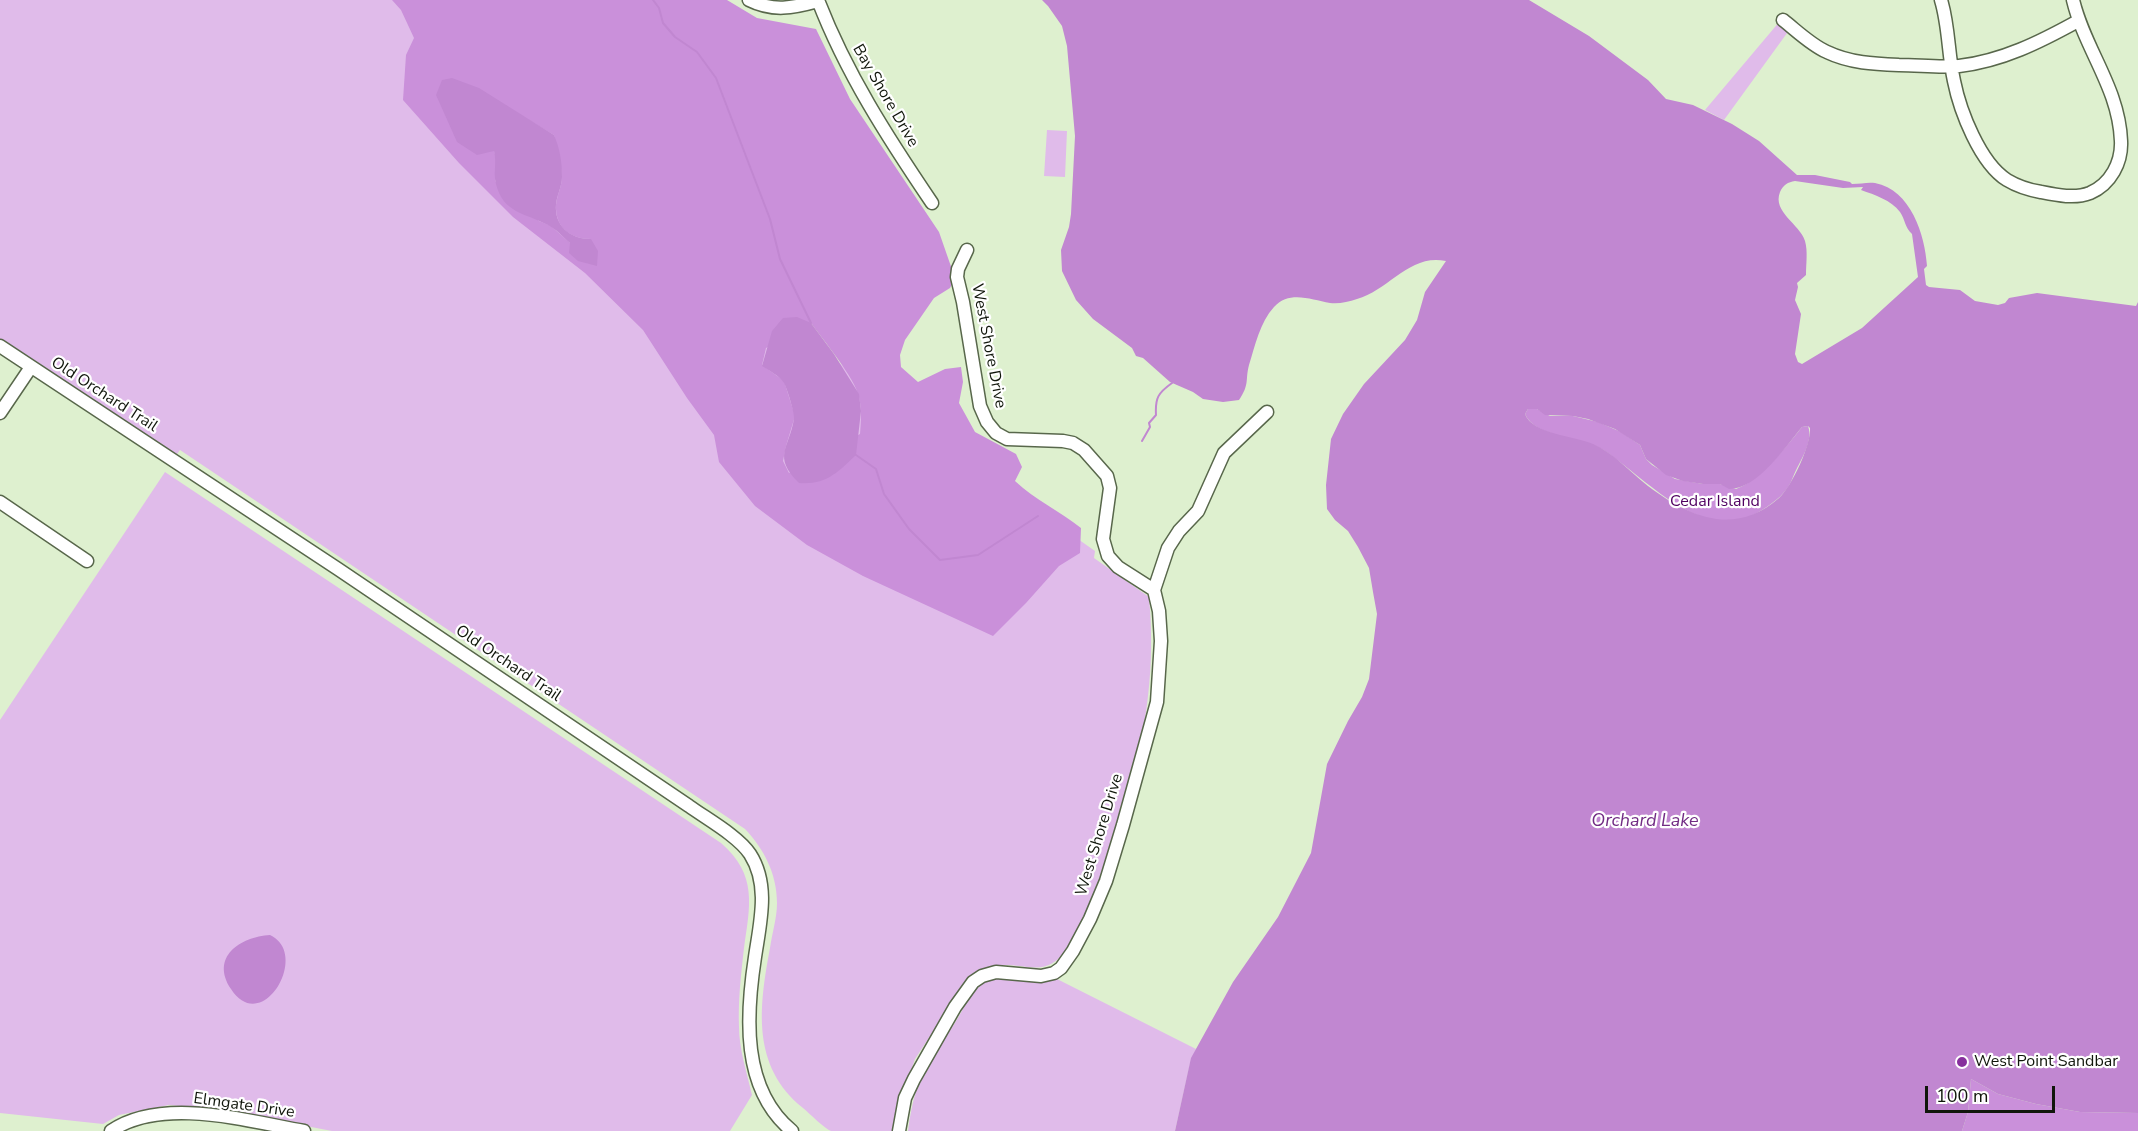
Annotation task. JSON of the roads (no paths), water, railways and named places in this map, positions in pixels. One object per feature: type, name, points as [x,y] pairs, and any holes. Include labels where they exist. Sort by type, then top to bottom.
[{"type":"street","points":[[749,0],[772,8],[791,8],[818,1]]},
{"type":"street","points":[[1941,0],[1946,16],[1951,66],[1959,99],[1973,135],[1987,160],[1999,174],[2010,182],[2033,190],[2066,195],[2088,194],[2101,186],[2115,171],[2119,161],[2121,143],[2115,101],[2078,21],[2073,0]]},
{"type":"street","name":"Bay Shore Drive","points":[[818,1],[855,82],[884,132],[932,203]]},
{"type":"street","points":[[1783,20],[1824,51],[1849,60],[1873,64],[1951,66],[2005,57],[2078,21]]},
{"type":"street","name":"West Shore Drive","points":[[899,1131],[905,1098],[914,1079],[955,1007],[973,982],[982,976],[996,972],[1041,976],[1054,973],[1073,951],[1090,920],[1106,881],[1124,825],[1157,702],[1161,641],[1160,611],[1154,590],[1118,567],[1108,556],[1102,539],[1110,488],[1107,476],[1084,450],[1073,443],[1007,439],[996,433],[987,422],[980,406],[957,277],[958,269],[967,250]]},
{"type":"street","name":"Old Orchard Trail","points":[[0,346],[347,575],[689,806],[717,825],[749,853],[758,871],[762,894],[750,994],[750,1054],[759,1086],[772,1110],[792,1131]]},
{"type":"street","points":[[0,413],[31,367]]},
{"type":"street","points":[[1154,590],[1168,548],[1179,531],[1198,511],[1224,453],[1267,412]]},
{"type":"street","points":[[0,502],[87,561]]},
{"type":"street","name":"Elmgate Drive","points":[[111,1131],[130,1120],[176,1114],[207,1115],[304,1131]]},
{"type":"water","name":"Orchard Lake","points":[[1042,0],[1529,0],[1589,36],[1648,80],[1666,99],[1693,105],[1732,124],[1759,141],[1797,175],[1815,175],[1852,184],[1875,183],[1887,187],[1907,204],[1914,216],[1926,254],[1927,266],[1924,269],[1926,285],[1929,287],[1960,290],[1975,301],[1998,305],[2005,303],[2009,298],[2037,293],[2136,306],[2138,302],[2138,1113],[2080,1112],[2036,1104],[1998,1094],[1971,1079],[1968,1112],[1962,1131],[1175,1131],[1191,1058],[1233,982],[1278,917],[1311,853],[1327,764],[1369,679],[1377,614],[1369,568],[1348,531],[1335,520],[1327,509],[1326,485],[1331,439],[1343,414],[1364,384],[1405,340],[1417,320],[1425,292],[1446,261],[1421,262],[1369,294],[1350,301],[1333,303],[1294,297],[1280,302],[1269,313],[1262,327],[1249,365],[1246,386],[1239,400],[1223,402],[1203,399],[1170,382],[1143,358],[1136,356],[1132,348],[1093,319],[1076,300],[1062,271],[1061,250],[1071,214],[1075,136],[1067,46],[1062,26]],"holes":[[[1795,181],[1843,188],[1863,187],[1861,190],[1892,204],[1900,212],[1912,234],[1918,277],[1862,328],[1802,364],[1798,362],[1795,354],[1801,314],[1795,300],[1797,283],[1806,275],[1806,245],[1802,235],[1783,212],[1779,199],[1784,186]],[[1528,409],[1537,409],[1545,415],[1588,419],[1615,429],[1640,445],[1646,459],[1666,475],[1683,481],[1720,484],[1729,489],[1740,487],[1760,475],[1802,427],[1810,428],[1800,465],[1779,498],[1762,510],[1746,517],[1729,520],[1696,514],[1680,506],[1648,486],[1601,448],[1536,426],[1525,414]]]},
{"type":"water","points":[[452,78],[479,88],[554,135],[562,171],[556,204],[558,219],[570,234],[591,239],[598,251],[597,266],[578,261],[569,253],[570,243],[557,231],[509,207],[499,194],[495,180],[494,151],[477,155],[457,142],[436,95],[442,80]]},
{"type":"water","points":[[797,317],[811,323],[834,354],[859,394],[861,411],[856,455],[824,480],[808,483],[799,483],[786,466],[784,452],[794,419],[792,407],[782,380],[762,366],[772,331],[783,318]]},
{"type":"water","points":[[270,935],[281,945],[286,958],[284,973],[278,987],[268,998],[256,1003],[243,1001],[231,989],[225,978],[226,958],[231,951],[248,940]]},
{"type":"waterway","points":[[653,0],[659,8],[663,23],[675,37],[697,52],[716,78],[770,219],[780,259],[811,323]]},
{"type":"waterway","points":[[1142,441],[1150,427],[1149,423],[1156,415],[1158,396],[1172,383]]},
{"type":"waterway","points":[[856,455],[876,469],[884,494],[909,529],[940,560],[978,555],[1038,516]]},
{"type":"place","name":"West Point Sandbar","points":[[1962,1062]]},
{"type":"park label","name":"Cedar Island","points":[[1715,502]]}]
